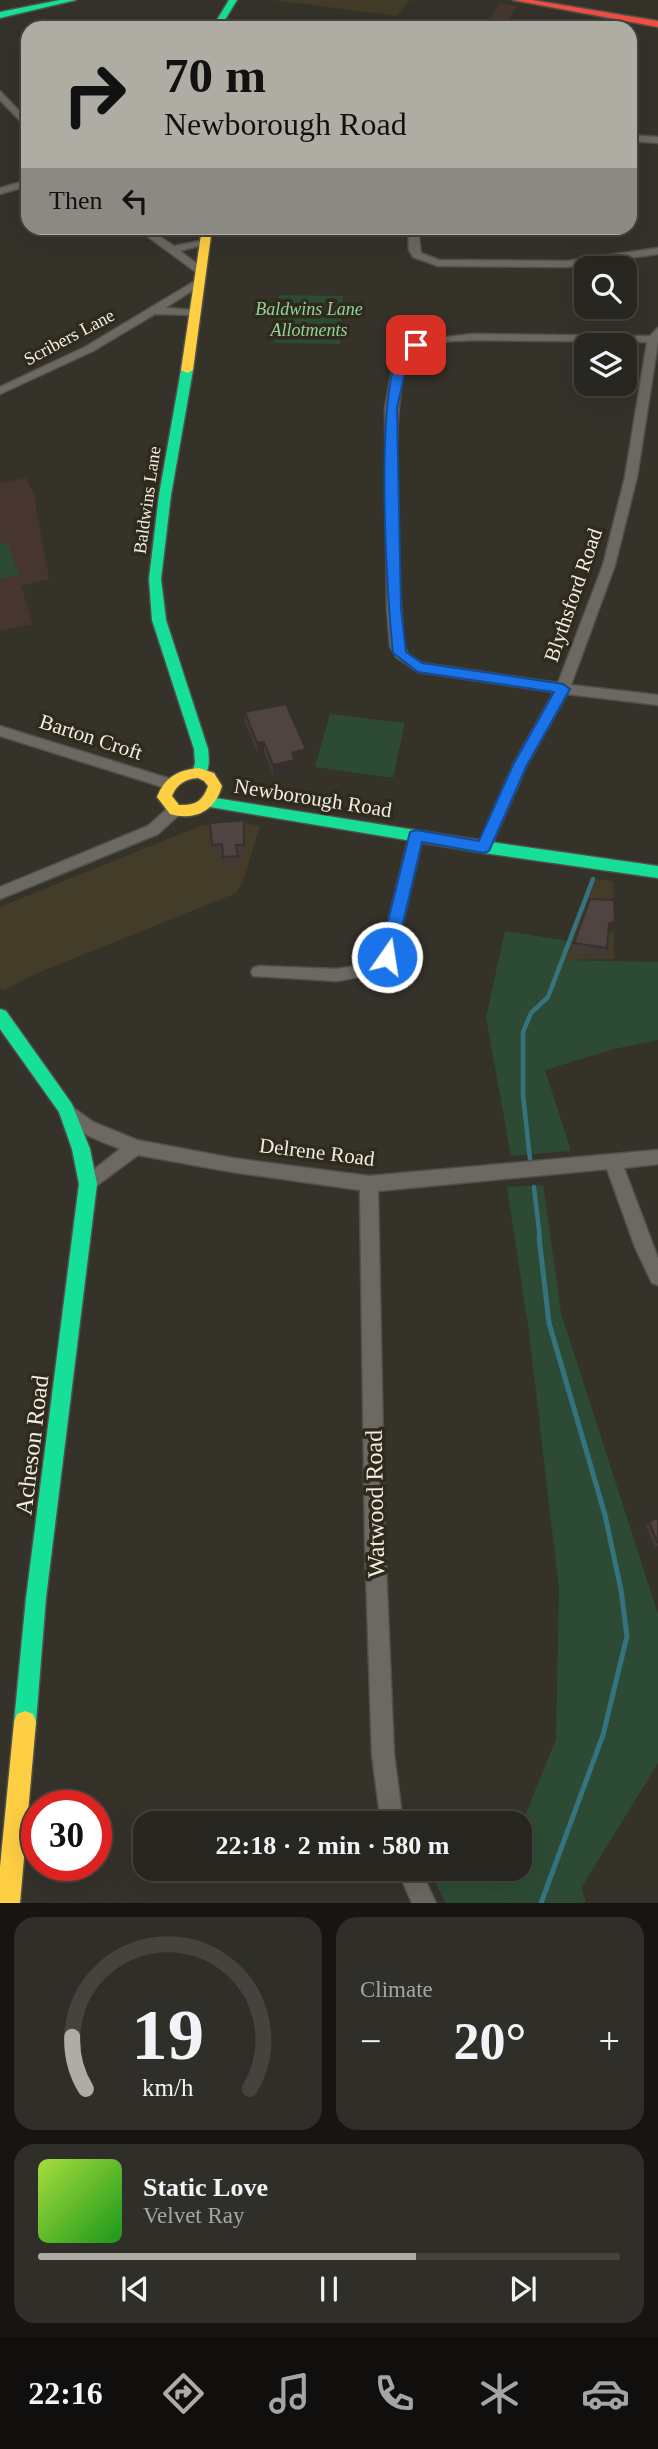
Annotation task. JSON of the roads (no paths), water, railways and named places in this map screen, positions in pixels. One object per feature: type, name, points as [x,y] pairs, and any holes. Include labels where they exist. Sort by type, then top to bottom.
[{"type":"main road","points":[[0,5],[26,0]]},
{"type":"main road","points":[[0,15],[72,0]]},
{"type":"main road","points":[[220,21],[233,0]]},
{"type":"main road","points":[[517,0],[651,17]]},
{"type":"main road","points":[[580,0],[651,17]]},
{"type":"main road","name":"Baldwins Lane","points":[[199,773],[202,763],[201,749],[159,621],[155,579],[165,495],[206,235]]},
{"type":"main road","points":[[199,773],[209,777],[215,786],[209,802],[196,811],[175,810],[164,797],[169,784],[184,774],[199,773]]},
{"type":"main road","name":"Newborough Road","points":[[209,802],[484,847],[658,872]]},
{"type":"main road","name":"Acheson Road","points":[[0,1016],[66,1109],[81,1149],[88,1184],[39,1571],[8,1903]]},
{"type":"street","points":[[0,94],[21,118]]},
{"type":"street","points":[[637,138],[658,140]]},
{"type":"street","points":[[0,191],[21,185]]},
{"type":"street","points":[[151,235],[172,250],[200,277]]},
{"type":"street","points":[[172,250],[204,235]]},
{"type":"street","points":[[413,235],[417,255],[438,262],[567,264],[658,251]]},
{"type":"street","name":"Scribers Lane","points":[[0,391],[89,349],[153,311],[200,277]]},
{"type":"street","points":[[153,311],[194,313]]},
{"type":"street","points":[[656,335],[436,339],[416,345],[406,353],[397,376],[391,408],[391,447],[394,608],[399,653],[418,667],[658,700]]},
{"type":"street","name":"Blythsford Road","points":[[484,847],[520,765],[563,689],[609,565],[631,477],[656,335]]},
{"type":"street","name":"Barton Croft","points":[[0,731],[169,784]]},
{"type":"street","points":[[0,893],[153,830],[175,810]]},
{"type":"street","points":[[259,972],[337,975],[379,968],[387,957],[416,836]]},
{"type":"street","name":"Delrene Road","points":[[66,1109],[87,1127],[135,1147],[232,1165],[369,1184],[658,1157]]},
{"type":"street","points":[[88,1184],[135,1147]]},
{"type":"street","points":[[613,1161],[644,1247],[658,1277]]},
{"type":"street","name":"Watwood Road","points":[[369,1184],[375,1544],[383,1754],[390,1811]]},
{"type":"street","points":[[414,1881],[424,1903]]},
{"type":"waterway","points":[[530,1159],[523,1095],[523,1032],[531,1013],[548,997],[593,879]]},
{"type":"waterway","points":[[534,1187],[540,1239]]},
{"type":"waterway","points":[[539,1237],[549,1323],[605,1515],[621,1590],[627,1636],[603,1735],[541,1903]]},
{"type":"park label","name":"Baldwins Lane Allotments","points":[[309,319]]}]
